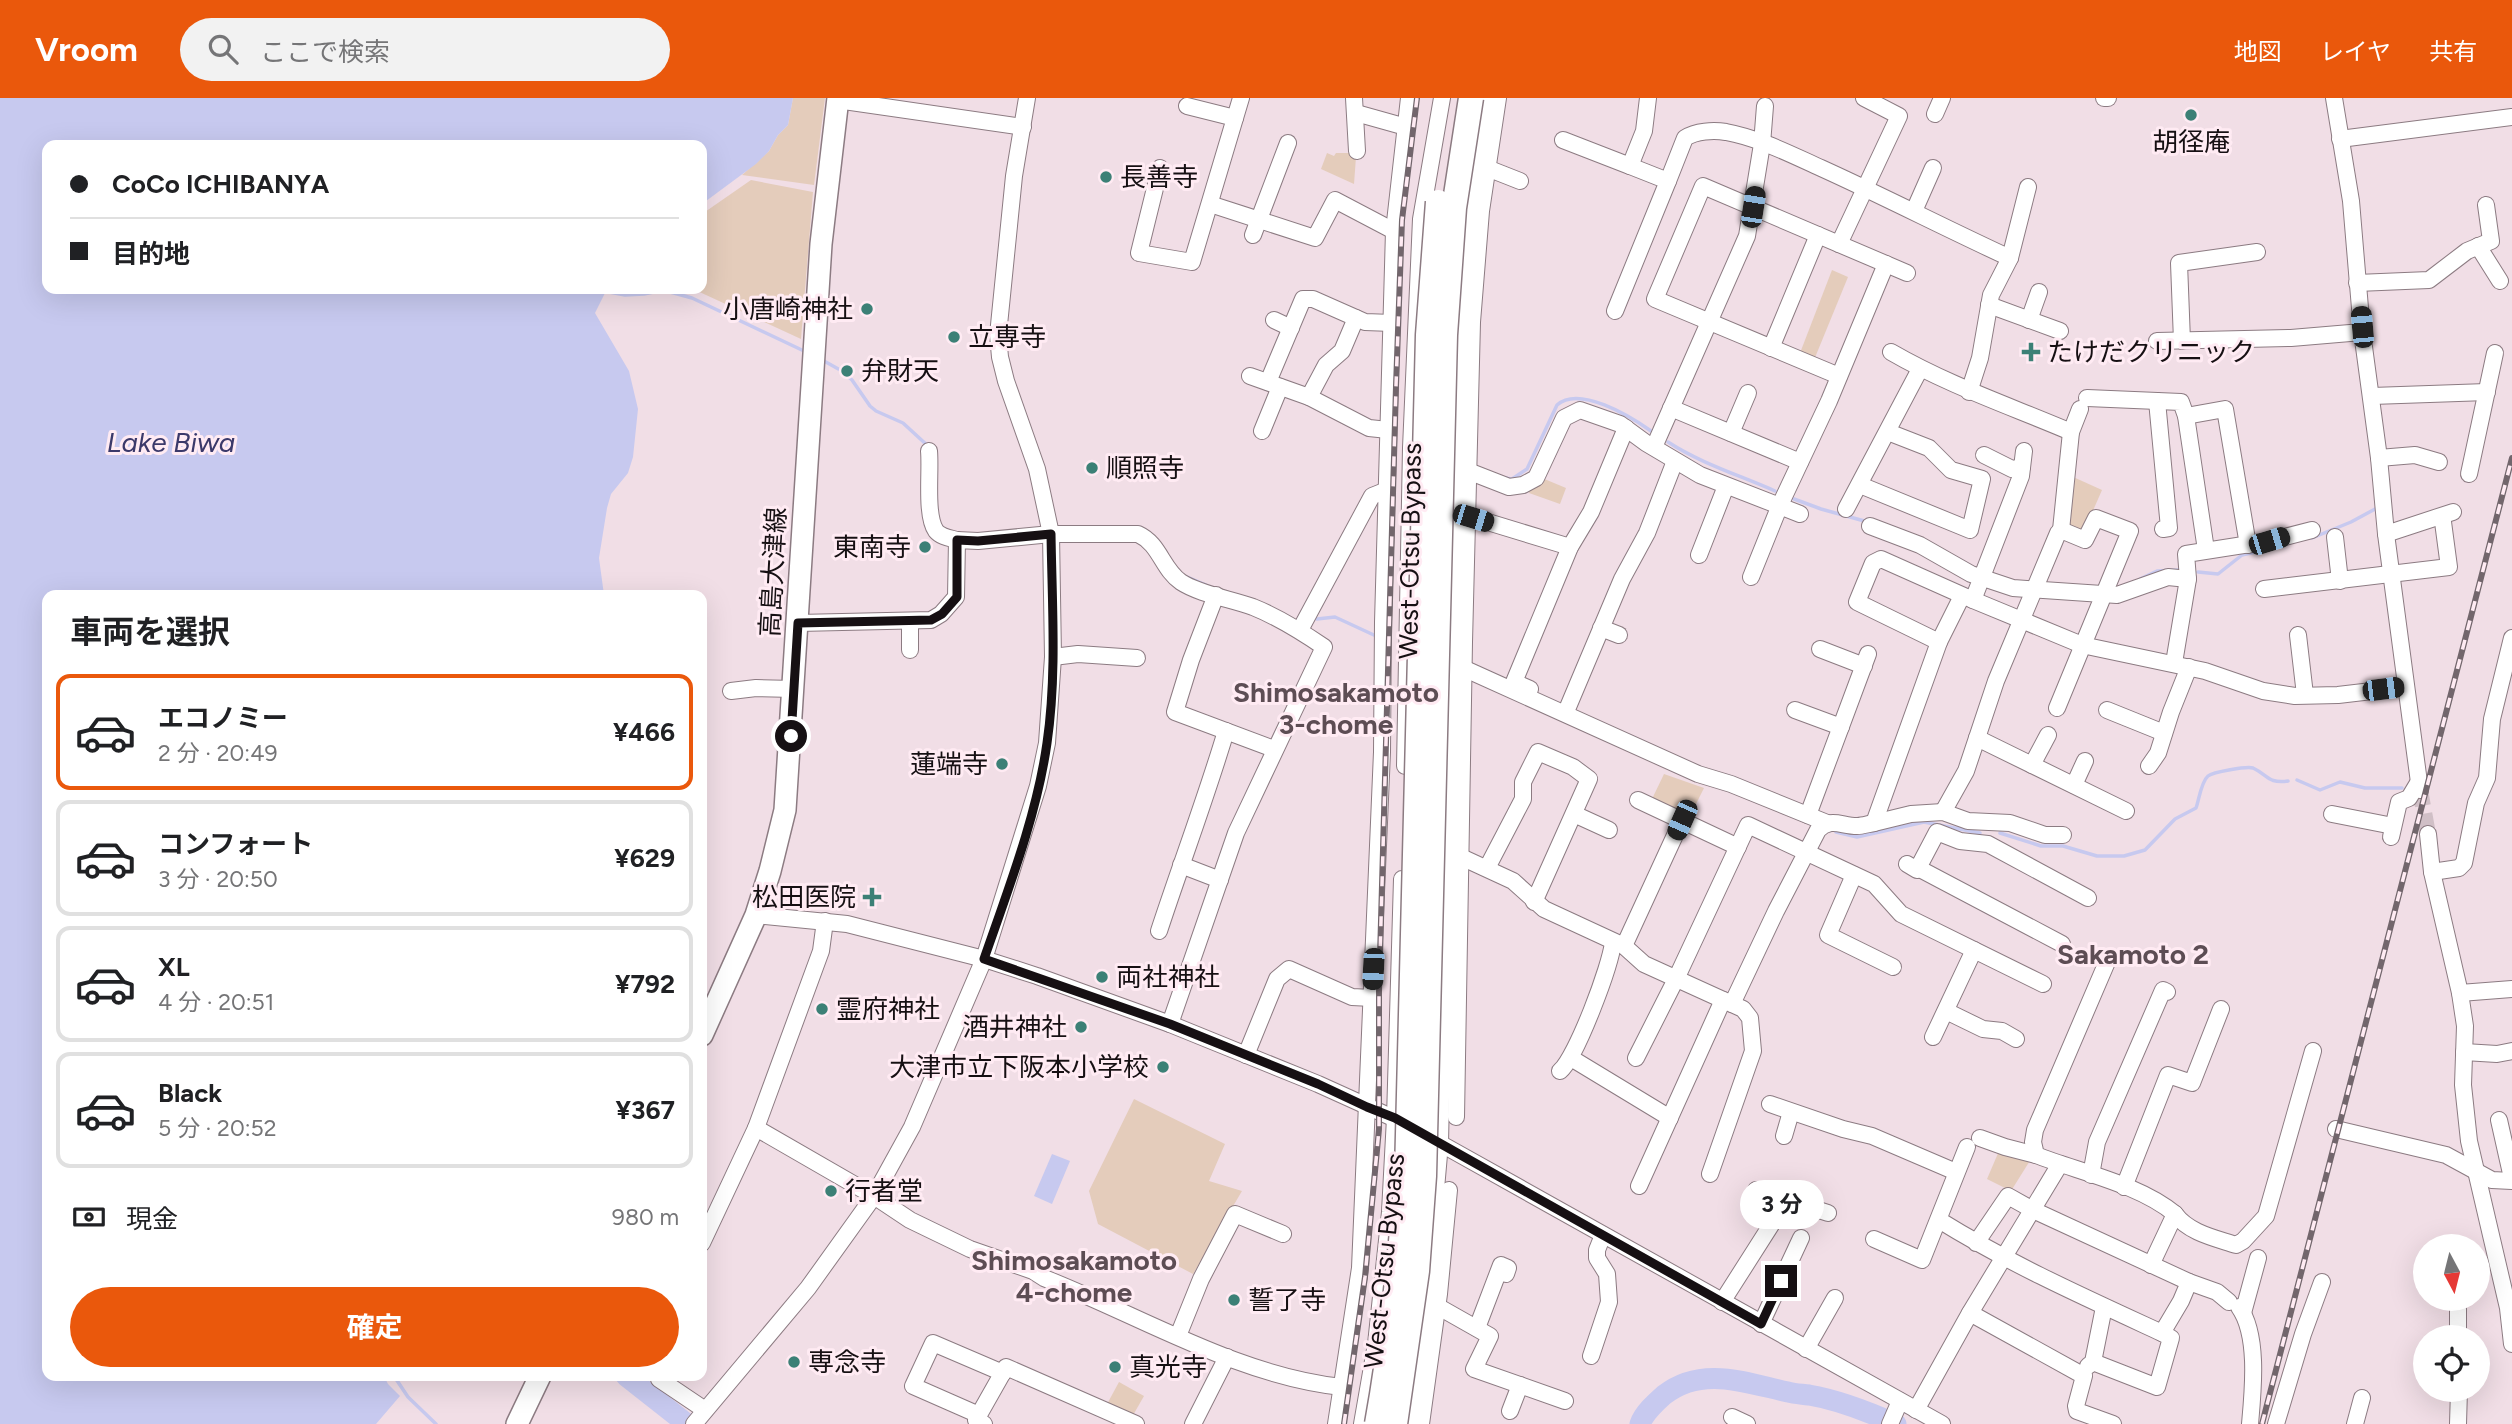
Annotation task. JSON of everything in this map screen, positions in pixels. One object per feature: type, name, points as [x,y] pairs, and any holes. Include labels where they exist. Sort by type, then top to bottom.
[{"type":"highway","name":"West-Otsu Bypass","points":[[1377,1424],[1399,1268],[1407,1174],[1429,322],[1437,208],[1454,98]]},
{"type":"highway","name":"West-Otsu Bypass","points":[[1395,1424],[1417,1271],[1424,1176],[1445,335],[1454,208],[1471,98]]},
{"type":"main road","name":"高島大津線","points":[[707,1024],[755,915],[770,872],[785,810],[820,257],[837,99]]},
{"type":"main road","points":[[517,1424],[538,1381]]},
{"type":"street","points":[[661,1381],[701,1419],[808,1288],[874,1196],[912,1127],[984,959],[1038,786],[1047,743],[1053,657],[1051,534],[1037,469],[1006,381],[999,345],[999,309],[1012,189],[1027,98]]},
{"type":"street","points":[[1160,168],[1139,253],[1192,262],[1241,98]]},
{"type":"street","points":[[1336,1424],[1360,1268],[1382,752],[1382,633],[1394,230],[1409,98]]},
{"type":"street","points":[[1362,1424],[1377,1344],[1390,1212],[1398,1025],[1411,448],[1420,219],[1442,98]]},
{"type":"street","points":[[1428,1358],[1437,1306],[1442,1246],[1440,1143],[1449,1086],[1462,449],[1461,310],[1471,187],[1486,98]]},
{"type":"street","points":[[1451,982],[1461,857],[1463,668],[1457,642],[1468,516],[1468,471],[1462,449],[1481,211],[1498,98]]},
{"type":"street","points":[[1630,166],[1644,131],[1648,98]]},
{"type":"street","points":[[1839,244],[1899,116],[1864,98]]},
{"type":"street","points":[[1935,114],[1942,98]]},
{"type":"street","points":[[2332,814],[2392,832],[2399,803],[2409,798],[2419,787],[2390,575],[2372,396],[2362,332],[2351,201],[2334,98]]},
{"type":"street","points":[[837,99],[1023,127]]},
{"type":"street","points":[[1187,106],[1235,118]]},
{"type":"street","points":[[1357,151],[1355,106],[1406,127]]},
{"type":"street","points":[[1654,447],[1747,236],[1762,144],[1765,106]]},
{"type":"street","points":[[2340,139],[2512,117]]},
{"type":"street","points":[[1615,311],[1685,138],[1691,134],[1728,132],[1762,144],[1865,188],[2010,258]]},
{"type":"street","points":[[1563,140],[1580,151],[1668,181]]},
{"type":"street","points":[[1256,227],[1288,143]]},
{"type":"street","points":[[1487,168],[1520,181]]},
{"type":"street","points":[[1914,211],[1933,168]]},
{"type":"street","points":[[1839,376],[1655,299],[1703,186],[1907,273]]},
{"type":"street","points":[[1969,391],[1980,358],[1991,295],[2010,258],[2028,187]]},
{"type":"street","points":[[1210,204],[1256,227],[1315,237],[1335,200],[1394,230]]},
{"type":"street","points":[[2357,282],[2430,280],[2456,258],[2491,241],[2486,205]]},
{"type":"street","points":[[1771,348],[1818,235]]},
{"type":"street","points":[[2478,246],[2500,281]]},
{"type":"street","points":[[2182,341],[2179,263],[2257,252]]},
{"type":"street","points":[[1751,577],[1886,264]]},
{"type":"street","points":[[2029,320],[2039,292]]},
{"type":"street","points":[[1262,431],[1291,328],[1303,299],[1313,299],[1364,322],[1392,323]]},
{"type":"street","points":[[1989,305],[2060,331]]},
{"type":"street","points":[[1309,397],[1326,365],[1342,351],[1356,318]]},
{"type":"street","points":[[1274,320],[1291,328]]},
{"type":"street","points":[[2157,341],[2291,338],[2362,332]]},
{"type":"street","points":[[1891,352],[1920,369],[1969,391],[2071,432]]},
{"type":"street","points":[[2469,474],[2494,353]]},
{"type":"street","points":[[1846,509],[1920,369]]},
{"type":"street","points":[[1250,376],[1309,397],[1369,428],[1388,430]]},
{"type":"street","points":[[2372,396],[2487,392]]},
{"type":"street","points":[[1731,433],[1748,393]]},
{"type":"street","points":[[2157,401],[2169,528],[2163,529]]},
{"type":"street","points":[[1943,812],[1966,771],[1996,681],[2061,530],[2071,432],[2083,403],[2181,402],[2186,416],[2206,550]]},
{"type":"street","points":[[1671,408],[1800,462]]},
{"type":"street","points":[[2186,416],[2225,409],[2248,545]]},
{"type":"street","points":[[1468,471],[1509,486],[1523,485],[1536,478],[1564,418],[1580,410],[1620,424],[1675,461],[1726,486],[1800,514]]},
{"type":"street","points":[[1585,714],[1514,682],[1570,547],[1591,512],[1626,428]]},
{"type":"street","points":[[1860,485],[1970,530],[1982,480],[1951,470],[1929,449],[1888,432]]},
{"type":"street","points":[[1388,448],[1462,449]]},
{"type":"street","points":[[929,451],[932,519],[935,530],[941,535],[957,540],[978,541],[1051,534],[1138,534],[1150,539],[1171,573],[1182,583],[1255,608],[1300,631],[1324,647],[1236,833],[1170,1024]]},
{"type":"street","points":[[1874,823],[1940,642],[1982,579],[2021,477],[2023,459],[2012,469],[1984,455],[1986,468]]},
{"type":"street","points":[[2379,458],[2414,455],[2438,462]]},
{"type":"street","points":[[1568,706],[1622,579],[1647,533],[1675,461]]},
{"type":"street","points":[[1699,555],[1726,486]]},
{"type":"street","points":[[1300,631],[1372,496],[1387,490]]},
{"type":"street","points":[[1468,516],[1570,547]]},
{"type":"street","points":[[2264,589],[2449,567],[2448,517],[2386,534]]},
{"type":"street","points":[[2057,708],[2130,531],[2096,518],[2085,540],[2061,530]]},
{"type":"street","points":[[1870,526],[1920,545],[1982,579],[2014,588],[2128,593],[2168,577],[2188,579]]},
{"type":"street","points":[[2149,766],[2158,753],[2182,665],[2188,579],[2186,554],[2248,545],[2312,530]]},
{"type":"street","points":[[2335,537],[2340,581]]},
{"type":"street","points":[[798,623],[931,620],[942,614],[957,597],[957,540]]},
{"type":"street","points":[[1940,642],[1857,602],[1873,563],[1881,559],[2082,645],[2182,665],[2263,691],[2338,695],[2406,687]]},
{"type":"street","points":[[1216,595],[1175,712],[1274,749]]},
{"type":"street","points":[[910,622],[910,650]]},
{"type":"street","points":[[1601,628],[1619,635]]},
{"type":"street","points":[[1382,633],[1408,643],[1457,642]]},
{"type":"street","points":[[2298,635],[2305,695]]},
{"type":"street","points":[[2432,872],[2459,868],[2464,863],[2476,803],[2487,778],[2493,719],[2512,638]]},
{"type":"street","points":[[1810,811],[1866,660],[1820,649]]},
{"type":"street","points":[[1053,657],[1078,654],[1137,658]]},
{"type":"street","points":[[1463,668],[1698,774],[1810,811]]},
{"type":"street","points":[[731,691],[756,688],[794,689]]},
{"type":"street","points":[[1795,710],[1841,727]]},
{"type":"street","points":[[2108,710],[2164,733]]},
{"type":"street","points":[[1159,931],[1204,804],[1226,731]]},
{"type":"street","points":[[2032,765],[2048,735]]},
{"type":"street","points":[[1977,738],[2126,811]]},
{"type":"street","points":[[1487,868],[1523,799],[1523,782],[1538,752],[1573,767],[1589,779],[1534,902]]},
{"type":"street","points":[[2074,785],[2085,761]]},
{"type":"street","points":[[1762,788],[1810,811],[1827,823]]},
{"type":"street","points":[[1638,800],[1738,847]]},
{"type":"street","points":[[1639,1186],[1728,1002],[1818,830],[1827,823],[1837,822],[1859,827],[1911,814],[1943,812],[1968,821],[1991,821],[2045,835],[2063,835]]},
{"type":"street","points":[[1574,814],[1609,830]]},
{"type":"street","points":[[1560,1071],[1571,1058],[1619,944],[1682,820]]},
{"type":"street","points":[[1988,844],[1991,821]]},
{"type":"street","points":[[1636,1058],[1748,825],[1874,884],[1901,914],[2043,984]]},
{"type":"street","points":[[2062,944],[1912,866],[1937,832],[1960,841],[1988,844],[2088,898]]},
{"type":"street","points":[[2428,834],[2432,872],[2465,1026],[2463,1085],[2469,1141],[2505,1265],[2512,1344]]},
{"type":"street","points":[[1461,857],[1513,881],[1534,902],[1619,944],[1644,964],[1743,1009],[1750,1018],[1753,1051],[1710,1174]]},
{"type":"street","points":[[1181,865],[1220,880]]},
{"type":"street","points":[[1854,875],[1828,934],[1893,967]]},
{"type":"street","points":[[755,915],[825,921],[984,959],[1170,1024],[1318,1084],[1395,1118],[1806,1349],[1894,1414],[1916,1410],[1942,1424]]},
{"type":"street","points":[[707,1233],[757,1128],[821,951],[825,921]]},
{"type":"street","points":[[1933,1037],[1975,950]]},
{"type":"street","points":[[2036,1155],[2033,1142],[2035,1130],[2107,962]]},
{"type":"street","points":[[1246,1055],[1277,979],[1289,969],[1352,997],[1372,998]]},
{"type":"street","points":[[2091,1175],[2097,1142],[2165,988]]},
{"type":"street","points":[[2460,993],[2512,989]]},
{"type":"street","points":[[2124,1187],[2168,1074],[2192,1083],[2221,1009]]},
{"type":"street","points":[[1946,1011],[1983,1029],[2001,1031],[2016,1039]]},
{"type":"street","points":[[1371,1021],[1450,1027]]},
{"type":"street","points":[[1874,1239],[1922,1260],[1956,1172],[1973,1142],[2036,1155],[2124,1187],[2162,1204],[2175,1214],[2180,1222],[2194,1230],[2236,1245],[2266,1216],[2314,1051]]},
{"type":"street","points":[[2464,1052],[2497,1054],[2512,1051]]},
{"type":"street","points":[[1571,1058],[1670,1118]]},
{"type":"street","points":[[1449,1086],[1456,1116]]},
{"type":"street","points":[[1770,1104],[1872,1136],[1956,1172]]},
{"type":"street","points":[[1784,1136],[1791,1112]]},
{"type":"street","points":[[2336,1129],[2446,1155],[2492,1181],[2512,1180],[2499,1120]]},
{"type":"street","points":[[757,1128],[910,1220],[970,1249],[1033,1271],[1227,1357],[1305,1383],[1342,1387]]},
{"type":"street","points":[[1916,1410],[1970,1313],[2060,1164]]},
{"type":"street","points":[[1420,1424],[1449,1190]]},
{"type":"street","points":[[1756,1190],[1828,1213]]},
{"type":"street","points":[[1976,1243],[2008,1196],[2151,1265],[2217,1292],[2237,1307],[2252,1348],[2253,1397],[2250,1424]]},
{"type":"street","points":[[1722,1302],[1787,1200]]},
{"type":"street","points":[[1178,1336],[1201,1279],[1235,1214],[1283,1234]]},
{"type":"street","points":[[2151,1265],[2175,1214]]},
{"type":"street","points":[[1939,1220],[2004,1259],[2171,1338],[2157,1387],[2093,1362]]},
{"type":"street","points":[[1590,1356],[1609,1302],[1608,1274],[1597,1258],[1603,1235]]},
{"type":"street","points":[[1761,1324],[1801,1238]]},
{"type":"street","points":[[2237,1307],[2247,1291],[2258,1258]]},
{"type":"street","points":[[1477,1328],[1502,1265],[1508,1268],[1506,1274]]},
{"type":"street","points":[[2162,1334],[2189,1282]]},
{"type":"street","points":[[2276,1424],[2322,1282]]},
{"type":"street","points":[[1806,1349],[1835,1298]]},
{"type":"street","points":[[1437,1306],[1490,1336],[1474,1369],[1565,1401]]},
{"type":"street","points":[[2104,1307],[2093,1362],[2088,1365],[2076,1406],[2077,1411],[2113,1424]]},
{"type":"street","points":[[1970,1313],[2084,1376]]},
{"type":"street","points":[[1003,1373],[933,1343],[913,1386],[981,1419],[1006,1367],[1136,1424]]},
{"type":"street","points":[[1193,1424],[1227,1357]]},
{"type":"street","points":[[1510,1411],[1520,1385]]},
{"type":"street","points":[[1408,1424],[1424,1388]]},
{"type":"street","points":[[2356,1424],[2362,1398]]},
{"type":"street","points":[[2458,1424],[2459,1402]]},
{"type":"shaded area","points":[[793,98],[825,98],[814,185],[742,175],[769,151],[778,135],[788,125]]},
{"type":"shaded area","points":[[1327,153],[1334,156],[1336,153],[1353,153],[1356,157],[1354,184],[1321,169]]},
{"type":"shaded area","points":[[751,180],[813,192],[801,339],[704,294],[707,294],[707,211]]},
{"type":"shaded area","points":[[1832,270],[1848,277],[1814,360],[1800,353]]},
{"type":"shaded area","points":[[2071,476],[2102,490],[2084,531],[2075,532],[2067,524]]},
{"type":"shaded area","points":[[1542,478],[1566,488],[1560,504],[1529,493],[1530,488]]},
{"type":"shaded area","points":[[1664,774],[1704,788],[1690,816],[1652,799]]},
{"type":"shaded area","points":[[1134,1099],[1225,1144],[1209,1181],[1242,1191],[1193,1274],[1098,1224],[1089,1191]]},
{"type":"shaded area","points":[[1999,1151],[2031,1159],[2011,1191],[1987,1179]]},
{"type":"shaded area","points":[[1119,1382],[1144,1396],[1132,1417],[1106,1406]]},
{"type":"water","name":"Lake Biwa","points":[[0,98],[793,98],[788,125],[778,135],[769,151],[707,200],[707,140],[42,140],[42,294],[604,294],[595,313],[629,371],[638,409],[633,457],[628,473],[611,494],[607,508],[599,558],[603,590],[42,590],[42,1381],[386,1381],[400,1396],[376,1424],[0,1424]]},
{"type":"water","points":[[1052,1154],[1070,1161],[1052,1204],[1034,1196]]},
{"type":"waterway","points":[[620,294],[644,294]]},
{"type":"waterway","points":[[678,294],[692,298],[804,351]]},
{"type":"waterway","points":[[824,361],[852,380],[876,411],[903,423],[928,446]]},
{"type":"waterway","points":[[1505,478],[1512,479],[1527,469],[1557,405],[1566,400],[1591,400],[1618,411],[1651,431]]},
{"type":"waterway","points":[[1668,442],[1707,463],[1775,491]]},
{"type":"waterway","points":[[1794,499],[1868,522]]},
{"type":"waterway","points":[[2312,538],[2377,508]]},
{"type":"waterway","points":[[2198,572],[2218,574],[2242,555],[2281,546]]},
{"type":"waterway","points":[[2140,579],[2157,571],[2178,570]]},
{"type":"waterway","points":[[1187,577],[1206,585]]},
{"type":"waterway","points":[[1317,619],[1335,617],[1376,636]]},
{"type":"waterway","points":[[2000,833],[2041,846],[2063,846],[2097,856],[2124,856],[2145,850],[2175,819],[2196,808],[2204,782],[2211,774],[2253,768],[2272,780],[2288,781]]},
{"type":"waterway","points":[[2297,780],[2320,790],[2340,782],[2365,788],[2402,788]]},
{"type":"waterway","points":[[1836,832],[1857,837],[1924,822],[1980,833]]},
{"type":"waterway","points":[[1640,1424],[1647,1412],[1664,1395],[1679,1386],[1709,1378],[1740,1381],[1820,1397],[1896,1424]]},
{"type":"waterway","points":[[397,1381],[408,1397],[436,1424]]},
{"type":"waterway","points":[[632,1381],[687,1424]]},
{"type":"tunnel","points":[[2420,790],[2428,834]]},
{"type":"railway","points":[[1344,1424],[1365,1277],[1379,1129],[1379,992],[1402,220],[1417,98]]},
{"type":"railway","points":[[2262,1424],[2512,458]]},
{"type":"place","name":"胡径庵","points":[[2191,115]]},
{"type":"place","name":"長善寺","points":[[1106,177]]},
{"type":"place","name":"小唐崎神社","points":[[867,309]]},
{"type":"place","name":"立専寺","points":[[954,337]]},
{"type":"place","name":"たけだクリニック","points":[[2031,352]]},
{"type":"place","name":"弁財天","points":[[847,371]]},
{"type":"place","name":"順照寺","points":[[1092,468]]},
{"type":"place","name":"東南寺","points":[[925,547]]},
{"type":"place","name":"蓮端寺","points":[[1002,764]]},
{"type":"place","name":"松田医院","points":[[872,897]]},
{"type":"place","name":"両社神社","points":[[1102,977]]},
{"type":"place","name":"霊府神社","points":[[822,1009]]},
{"type":"place","name":"酒井神社","points":[[1081,1027]]},
{"type":"place","name":"大津市立下阪本小学校","points":[[1163,1067]]},
{"type":"place","name":"行者堂","points":[[831,1191]]},
{"type":"place","name":"誓了寺","points":[[1234,1300]]},
{"type":"place","name":"専念寺","points":[[794,1362]]},
{"type":"place","name":"真光寺","points":[[1115,1367]]},
{"type":"district","name":"Shimosakamoto 3-chome","points":[[1336,708]]},
{"type":"district","name":"Sakamoto 2","points":[[2133,954]]},
{"type":"district","name":"Shimosakamoto 4-chome","points":[[1074,1276]]},
{"type":"route","points":[[791,736],[798,623],[931,620],[942,614],[957,597],[957,540],[978,541],[1051,534],[1053,657],[1047,743],[1021,845],[984,959],[1170,1024],[1395,1118],[1761,1324],[1781,1281]]}]
